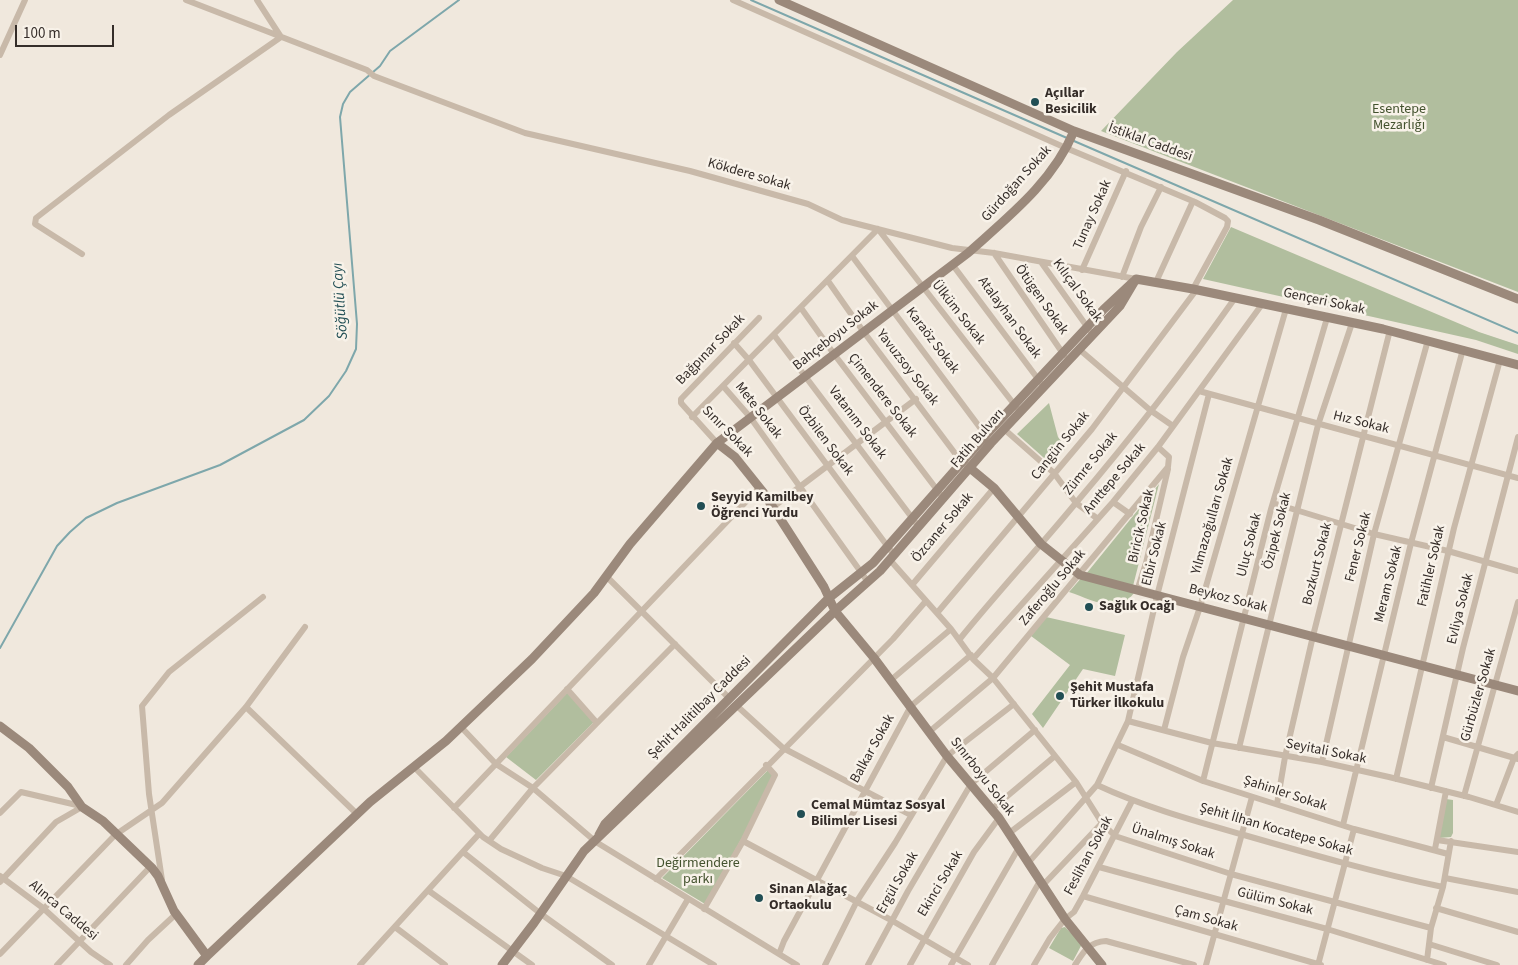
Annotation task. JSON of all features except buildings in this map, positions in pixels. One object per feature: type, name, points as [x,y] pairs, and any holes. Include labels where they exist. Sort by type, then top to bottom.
[{"type":"street","points":[[0,55],[25,0]]},
{"type":"street","name":"Kökdere sokak","points":[[186,0],[367,70],[374,76],[525,133],[690,171],[808,204],[842,220],[952,248],[994,253],[1122,277]]},
{"type":"street","points":[[82,254],[35,224],[36,218],[169,115],[281,36],[257,0]]},
{"type":"street","points":[[733,0],[1193,201],[1156,282]]},
{"type":"street","name":"İstiklal Caddesi","points":[[779,0],[1073,133],[1319,220],[1518,299]]},
{"type":"street","name":"Gürdoğan Sokak","points":[[971,250],[1003,223],[1032,193],[1059,162],[1073,133]]},
{"type":"street","name":"Tunay Sokak","points":[[1082,270],[1126,171]]},
{"type":"street","points":[[1122,277],[1141,227],[1161,187]]},
{"type":"street","name":"Cangün Sokak","points":[[937,613],[1020,516],[1124,387],[1195,289],[1227,227],[1228,221],[1193,201]]},
{"type":"street","name":"Mete Sokak","points":[[868,582],[750,417],[723,386],[878,229]]},
{"type":"street","name":"Ülküm Sokak","points":[[878,229],[1017,409]]},
{"type":"street","name":"Bahçeboyu Sokak","points":[[198,965],[357,814],[461,727],[532,659],[594,592],[630,544],[716,443],[778,398],[971,250]]},
{"type":"street","name":"Ötügen Sokak","points":[[994,253],[1066,358]]},
{"type":"street","name":"Karaöz Sokak","points":[[852,256],[991,443]]},
{"type":"street","name":"Kılıçal Sokak","points":[[1041,262],[1091,331]]},
{"type":"street","name":"Atalayhan Sokak","points":[[952,264],[1042,384]]},
{"type":"street","name":"Gençeri Sokak","points":[[1122,277],[1195,289],[1390,330],[1518,365]]},
{"type":"street","points":[[1066,358],[1080,350],[1111,302],[1136,279]]},
{"type":"street","name":"Yavuzsoy Sokak","points":[[828,281],[863,331],[970,468]]},
{"type":"street","name":"Zümre Sokak","points":[[959,640],[1076,504],[1235,298]]},
{"type":"street","name":"Anıttepe Sokak","points":[[972,657],[1061,562],[1113,502],[1158,447],[1263,304]]},
{"type":"street","name":"Çimendere Sokak","points":[[801,308],[944,499]]},
{"type":"street","name":"Yılmazoğulları Sokak","points":[[1164,730],[1183,657],[1200,606],[1286,309]]},
{"type":"street","name":"Bağpınar Sokak","points":[[681,399],[759,318]]},
{"type":"street","name":"Uluç Sokak","points":[[1203,781],[1273,503],[1296,418],[1327,318]]},
{"type":"street","name":"Özipek Sokak","points":[[1238,748],[1318,425],[1352,323]]},
{"type":"street","name":"Bozkurt Sokak","points":[[1277,804],[1285,757],[1313,636],[1390,330]]},
{"type":"street","points":[[1017,409],[1091,331]]},
{"type":"street","name":"Vatanım Sokak","points":[[774,334],[919,527]]},
{"type":"street","name":"Fener Sokak","points":[[1322,762],[1374,534],[1428,340]]},
{"type":"street","name":"Özbilen Sokak","points":[[734,343],[778,398],[888,546],[892,558]]},
{"type":"street","name":"Meram Sokak","points":[[1343,825],[1358,770],[1411,544],[1463,349]]},
{"type":"street","points":[[1080,350],[1150,410],[1173,426]]},
{"type":"street","name":"Fatihler Sokak","points":[[1396,779],[1448,551],[1500,360]]},
{"type":"street","points":[[692,418],[723,386]]},
{"type":"street","name":"Hız Sokak","points":[[1199,391],[1518,478]]},
{"type":"street","name":"Elbir Sokak","points":[[1028,863],[1097,785],[1128,722],[1157,596],[1209,394]]},
{"type":"street","name":"Sınır Sokak","points":[[681,399],[681,403],[692,418],[716,443],[735,457],[773,507],[829,598],[835,611]]},
{"type":"street","points":[[773,507],[858,445],[916,399]]},
{"type":"street","name":"Fatih Bulvarı","points":[[835,611],[892,558],[1004,429],[1017,409]]},
{"type":"street","name":"Şehit Halitilbay Caddesi","points":[[596,842],[605,824],[829,598],[861,572],[888,546],[986,435],[1017,409]]},
{"type":"street","points":[[1004,429],[1054,473],[1076,504],[1098,519]]},
{"type":"street","name":"Evliya Sokak","points":[[1431,788],[1485,561],[1518,437]]},
{"type":"street","points":[[1158,447],[1169,458],[1168,467]]},
{"type":"street","name":"Zaferoğlu Sokak","points":[[929,732],[993,678],[1168,467]]},
{"type":"street","name":"Biricik Sokak","points":[[1137,591],[1146,563],[1168,467]]},
{"type":"street","name":"Beykoz Sokak","points":[[970,468],[994,488],[1020,516],[1041,544],[1061,562],[1080,575],[1518,691]]},
{"type":"street","points":[[454,808],[759,488]]},
{"type":"street","name":"Özcaner Sokak","points":[[912,585],[994,488]]},
{"type":"street","points":[[1113,502],[1130,514]]},
{"type":"street","points":[[1273,503],[1297,509],[1340,525],[1411,544],[1448,551],[1518,571]]},
{"type":"street","name":"Ünalmış Sokak","points":[[892,558],[972,657],[993,678],[1014,704],[1076,782],[1102,823],[1115,836],[1231,874],[1431,928]]},
{"type":"street","points":[[606,576],[729,698]]},
{"type":"street","points":[[163,887],[152,810],[142,706],[169,672],[263,596]]},
{"type":"street","points":[[656,879],[766,765],[874,658],[926,601]]},
{"type":"street","name":"Gürbüzler Sokak","points":[[1464,796],[1518,602]]},
{"type":"street","name":"Şehit Halitilbay Caddesi","points":[[502,965],[584,851],[596,842],[835,611]]},
{"type":"street","name":"Sınırboyu Sokak","points":[[835,611],[891,680],[947,756],[999,818],[1065,919],[1102,965]]},
{"type":"street","points":[[0,954],[115,835],[162,803],[246,707],[305,627]]},
{"type":"street","points":[[891,680],[951,629]]},
{"type":"street","points":[[489,841],[533,788],[675,644]]},
{"type":"street","name":"Balkar Sokak","points":[[779,954],[784,941],[911,706],[972,657]]},
{"type":"street","points":[[567,689],[597,723]]},
{"type":"street","points":[[825,965],[856,901],[947,756],[1014,704]]},
{"type":"street","points":[[737,706],[783,748],[911,815]]},
{"type":"street","points":[[246,707],[357,814]]},
{"type":"street","name":"Seyitali Sokak","points":[[1128,722],[1212,743],[1358,770],[1464,796],[1518,812]]},
{"type":"street","points":[[0,726],[42,761],[68,787],[82,807]]},
{"type":"street","points":[[461,727],[496,764],[533,788],[596,842],[779,954],[786,962],[797,965]]},
{"type":"street","name":"Ergül Sokak","points":[[868,965],[971,784],[1034,730]]},
{"type":"street","points":[[1443,737],[1517,757],[1496,805]]},
{"type":"street","name":"Şahinler Sokak","points":[[1118,745],[1203,781],[1354,829],[1448,854]]},
{"type":"street","points":[[992,809],[1055,756]]},
{"type":"street","points":[[704,909],[743,841],[776,775],[766,765]]},
{"type":"street","points":[[414,767],[489,841],[542,868],[566,876],[714,965]]},
{"type":"street","points":[[1008,834],[1076,782]]},
{"type":"street","name":"Şehit İlhan Kocatepe Sokak","points":[[1097,785],[1132,801],[1242,834],[1346,864],[1443,887]]},
{"type":"street","points":[[0,813],[21,792],[79,804],[103,821],[115,835],[150,866],[176,914],[207,956]]},
{"type":"street","points":[[1435,849],[1446,792]]},
{"type":"street","points":[[1206,965],[1252,797]]},
{"type":"street","name":"Feslihan Sokak","points":[[1034,965],[1065,919],[1074,912],[1132,801]]},
{"type":"street","points":[[1,879],[56,822],[82,807]]},
{"type":"street","name":"Ekinci Sokak","points":[[910,965],[974,852],[999,818]]},
{"type":"street","points":[[992,965],[1042,883],[1102,823]]},
{"type":"street","points":[[1319,965],[1354,829]]},
{"type":"street","points":[[364,963],[480,834]]},
{"type":"street","points":[[1437,840],[1518,852]]},
{"type":"street","points":[[743,841],[892,920],[968,965]]},
{"type":"street","points":[[1427,960],[1431,928],[1443,887],[1451,841]]},
{"type":"street","points":[[951,965],[1018,849]]},
{"type":"street","points":[[463,852],[540,914],[611,965]]},
{"type":"street","points":[[57,965],[150,866]]},
{"type":"street","name":"Gülüm Sokak","points":[[1099,867],[1327,929],[1444,965]]},
{"type":"street","points":[[1445,878],[1518,892]]},
{"type":"street","name":"Alınca Caddesi","points":[[1,879],[43,908],[91,952],[110,965]]},
{"type":"street","points":[[429,891],[532,965]]},
{"type":"street","name":"Çam Sokak","points":[[1083,896],[1319,965]]},
{"type":"street","points":[[650,965],[688,899]]},
{"type":"street","points":[[1436,908],[1518,932]]},
{"type":"street","points":[[126,965],[148,940],[176,914]]},
{"type":"street","points":[[395,927],[445,965]]},
{"type":"street","points":[[1075,965],[1088,946],[1095,941],[1106,941],[1194,965]]},
{"type":"street","points":[[1429,944],[1497,965]]},
{"type":"street","points":[[1162,965],[1165,957]]},
{"type":"green space","name":"Esentepe Mezarlığı","points":[[1233,0],[1518,0],[1518,292],[1101,131],[1177,52]]},
{"type":"green space","points":[[1231,227],[1479,332],[1518,345],[1518,354],[1476,340],[1203,279]]},
{"type":"green space","points":[[1049,403],[1058,437],[1066,448],[1052,465],[1017,434]]},
{"type":"green space","points":[[1159,484],[1133,586],[1086,574]]},
{"type":"green space","points":[[1083,576],[1134,593],[1120,604],[1112,605],[1103,604],[1069,592]]},
{"type":"green space","points":[[1046,617],[1125,635],[1115,676],[1083,669],[1043,728],[1032,714],[1070,665],[1031,636]]},
{"type":"green space","points":[[568,692],[594,722],[536,780],[506,757]]},
{"type":"green space","name":"Değirmendere parkı","points":[[770,768],[777,775],[705,904],[662,878]]},
{"type":"green space","points":[[1446,799],[1453,800],[1453,833],[1451,837],[1439,838]]},
{"type":"green space","points":[[1065,927],[1082,944],[1073,961],[1049,948],[1061,928]]},
{"type":"waterway","name":"Söğütlü Çayı","points":[[0,648],[57,546],[86,518],[117,503],[220,465],[304,420],[329,396],[346,371],[356,349],[357,324],[340,117],[343,104],[350,92],[380,66],[390,51],[459,0]]},
{"type":"waterway","points":[[751,0],[1067,138]]},
{"type":"waterway","points":[[1074,141],[1518,333]]},
{"type":"place","name":"Açıllar Besicilik","points":[[1035,102]]},
{"type":"place","name":"Seyyid Kamilbey Öğrenci Yurdu","points":[[701,506]]},
{"type":"place","name":"Sağlık Ocağı","points":[[1089,607]]},
{"type":"place","name":"Şehit Mustafa Türker İlkokulu","points":[[1060,696]]},
{"type":"place","name":"Cemal Mümtaz Sosyal Bilimler Lisesi","points":[[801,814]]},
{"type":"place","name":"Sinan Alağaç Ortaokulu","points":[[759,898]]}]
